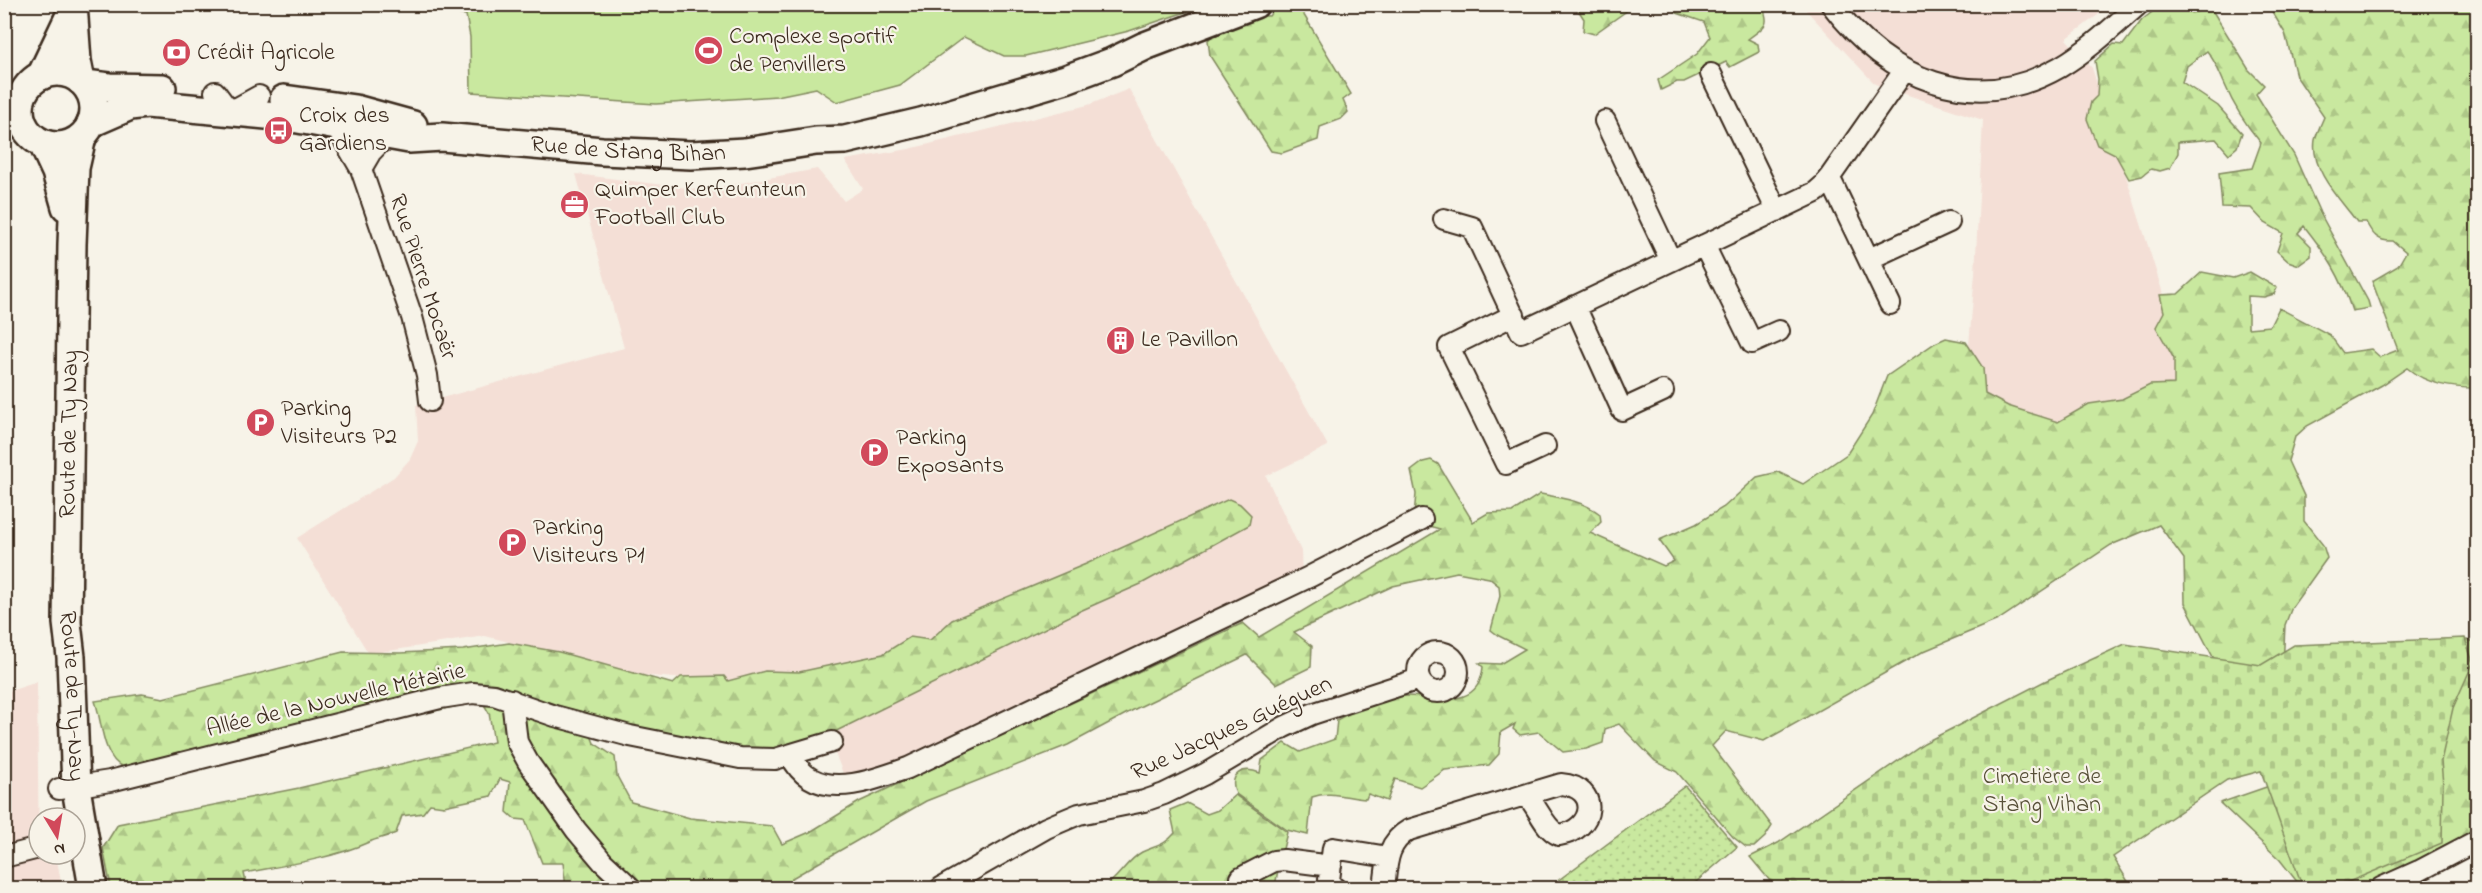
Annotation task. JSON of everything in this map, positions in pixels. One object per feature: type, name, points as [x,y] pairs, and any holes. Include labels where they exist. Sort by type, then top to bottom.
[{"type":"street","name":"Rue de Stang Bihan","points":[[87,130],[139,104],[267,103],[394,128],[421,139],[442,137],[602,151],[691,155],[756,151],[816,141],[837,141],[868,136],[1098,55],[1145,46],[1255,4]]},
{"type":"street","points":[[1831,4],[1863,42],[1904,71],[1935,82],[1981,88],[2011,84],[2040,76],[2066,63],[2139,4]]},
{"type":"street","points":[[73,7],[83,83],[94,103],[87,130],[60,146],[25,135],[20,109],[24,86],[73,7]]},
{"type":"street","points":[[1444,219],[1472,227],[1521,332],[1816,192],[1828,179],[1904,71]]},
{"type":"street","points":[[24,86],[62,72],[83,83]]},
{"type":"street","points":[[1711,74],[1777,211]]},
{"type":"street","name":"Rue de Stang Bihan","points":[[83,83],[223,102]]},
{"type":"street","name":"Rue Pierre Mocaër","points":[[335,115],[361,169],[412,317],[427,375],[430,401]]},
{"type":"street","points":[[1605,121],[1671,261]]},
{"type":"street","points":[[361,169],[371,152],[394,128]]},
{"type":"street","name":"Route de Ty Nay","points":[[68,623],[72,244],[75,168],[87,130]]},
{"type":"street","name":"Route de Ty Nay","points":[[25,135],[63,194],[72,244]]},
{"type":"street","points":[[1828,179],[1833,185],[1890,304]]},
{"type":"street","points":[[1869,259],[1949,222]]},
{"type":"street","points":[[1704,245],[1752,343],[1779,331]]},
{"type":"street","points":[[1575,306],[1622,410],[1663,391]]},
{"type":"street","points":[[1514,315],[1449,347],[1506,464],[1545,446]]},
{"type":"street","points":[[791,756],[801,773],[821,784],[854,783],[908,768],[1298,582],[1422,519]]},
{"type":"street","name":"Route de Ty-Nay","points":[[65,806],[68,788],[71,657],[68,623]]},
{"type":"street","name":"Rue Jacques Guéguen","points":[[941,888],[1067,819],[1079,814],[1134,804],[1164,794],[1205,774],[1284,727],[1312,714],[1419,680]]},
{"type":"street","name":"Allée de la Nouvelle Métairie","points":[[68,788],[110,781],[440,698],[473,693],[512,700],[555,716],[630,736],[722,755],[757,759],[791,756],[832,742]]},
{"type":"street","points":[[512,700],[517,742],[528,762],[576,830],[603,862],[631,888]]},
{"type":"street","name":"Route de Ty-Nay","points":[[68,788],[70,806]]},
{"type":"street","points":[[1384,888],[1388,857],[1393,842],[1408,830],[1526,795]]},
{"type":"street","points":[[2381,888],[2436,863],[2478,840]]},
{"type":"street","points":[[1335,888],[1328,888],[1333,848],[1388,857]]},
{"type":"street","points":[[4,857],[27,851]]},
{"type":"street","points":[[1241,878],[1274,861],[1284,860],[1330,866]]},
{"type":"street","name":"Route de Ty-Nay","points":[[74,888],[75,866]]},
{"type":"street","name":"Route de Ty-Nay","points":[[84,866],[93,888]]},
{"type":"shaded area","points":[[1813,4],[2111,5],[2066,39],[2092,68],[2194,392],[2049,436],[1964,405],[1975,273],[1983,120],[1875,84],[1805,9]]},
{"type":"shaded area","points":[[1129,89],[1328,446],[1266,476],[1301,551],[1302,576],[909,761],[846,781],[829,738],[723,682],[639,675],[485,636],[369,654],[297,538],[394,477],[410,459],[418,441],[416,405],[624,348],[576,174],[703,190],[817,169],[844,201],[863,189],[845,160],[909,149],[1088,105]]},
{"type":"shaded area","points":[[37,682],[38,806],[27,806],[27,866],[58,866],[62,888],[5,888],[4,693]]},
{"type":"green space","name":"Complexe sportif de Penvillers","points":[[416,4],[1206,5],[1129,31],[1026,56],[1004,56],[964,37],[900,85],[837,102],[816,88],[777,96],[656,104],[471,92],[470,37],[466,15],[416,10]]},
{"type":"green space","points":[[1263,5],[1298,5],[1351,94],[1343,100],[1348,112],[1341,119],[1320,127],[1318,140],[1282,153],[1271,151],[1210,56],[1208,40],[1215,33],[1235,19],[1269,16],[1275,8]]},
{"type":"green space","points":[[1575,5],[1635,5],[1594,34],[1583,31],[1584,19]]},
{"type":"green space","points":[[1671,5],[1762,5],[1766,17],[1765,25],[1748,39],[1758,44],[1759,52],[1730,67],[1726,62],[1661,90],[1658,80],[1697,54],[1710,37],[1704,22],[1677,13]]},
{"type":"green space","points":[[2161,5],[2182,5],[2192,13],[2200,11],[2197,5],[2209,5],[2249,70],[2264,85],[2256,94],[2294,155],[2320,213],[2370,308],[2352,311],[2332,266],[2304,226],[2298,233],[2311,246],[2311,256],[2299,265],[2288,261],[2277,251],[2283,233],[2265,223],[2251,208],[2222,207],[2219,173],[2252,168],[2261,143],[2236,108],[2207,51],[2187,66],[2182,82],[2218,106],[2242,133],[2237,147],[2229,154],[2216,139],[2178,142],[2178,153],[2170,168],[2160,171],[2151,169],[2142,176],[2129,179],[2115,154],[2097,145],[2087,119],[2091,102],[2097,96],[2098,79],[2095,61],[2114,44],[2123,45],[2142,20]]},
{"type":"green space","points":[[2268,5],[2477,5],[2477,388],[2432,382],[2407,368],[2382,385],[2307,426],[2295,437],[2288,461],[2304,496],[2304,521],[2323,545],[2327,558],[2292,607],[2285,625],[2282,688],[2238,687],[2213,657],[2185,603],[2184,559],[2159,525],[2111,545],[1998,620],[1924,651],[1764,741],[1726,731],[1712,746],[1772,826],[1765,837],[1754,847],[1746,847],[1733,837],[1677,772],[1655,761],[1619,724],[1605,729],[1603,743],[1586,749],[1563,752],[1539,732],[1520,735],[1513,729],[1515,724],[1501,732],[1499,754],[1489,765],[1445,770],[1420,787],[1395,779],[1387,801],[1368,794],[1366,799],[1332,794],[1312,797],[1308,835],[1287,830],[1236,794],[1234,781],[1238,773],[1253,771],[1260,773],[1262,760],[1285,743],[1300,752],[1335,739],[1337,720],[1374,701],[1402,696],[1440,699],[1464,696],[1473,691],[1480,681],[1483,667],[1479,663],[1500,664],[1525,649],[1491,630],[1500,596],[1499,586],[1489,578],[1457,572],[1393,586],[1294,632],[1312,646],[1311,667],[1276,684],[1247,655],[1137,708],[1068,745],[926,801],[792,878],[791,888],[566,888],[563,863],[542,863],[525,820],[515,819],[507,812],[510,782],[500,779],[491,796],[444,806],[430,804],[423,813],[402,816],[396,833],[324,857],[244,873],[247,888],[111,888],[103,848],[118,824],[299,788],[494,742],[489,713],[482,701],[148,771],[135,770],[123,767],[111,756],[95,701],[142,694],[163,698],[343,652],[400,653],[463,650],[509,643],[559,652],[673,684],[681,677],[724,676],[728,681],[765,671],[799,672],[883,654],[910,637],[930,640],[952,620],[1086,564],[1229,499],[1240,504],[1251,515],[1249,525],[1141,584],[1080,611],[804,747],[781,753],[590,733],[594,743],[615,757],[617,776],[631,802],[690,818],[772,826],[782,844],[810,832],[859,802],[1243,623],[1259,637],[1440,529],[1425,525],[1414,515],[1416,494],[1411,471],[1423,462],[1431,460],[1438,464],[1473,522],[1488,513],[1512,512],[1540,494],[1564,499],[1587,506],[1600,514],[1601,522],[1590,533],[1664,566],[1674,561],[1659,540],[1696,524],[1724,507],[1757,477],[1778,472],[1803,484],[1847,454],[1872,415],[1887,376],[1946,338],[1966,342],[1983,368],[1985,394],[2008,406],[2058,422],[2089,404],[2122,399],[2150,385],[2174,384],[2174,359],[2156,327],[2164,312],[2160,295],[2178,294],[2202,272],[2233,278],[2250,272],[2277,288],[2274,294],[2264,297],[2248,296],[2248,328],[2270,326],[2279,308],[2330,335],[2343,353],[2371,349],[2380,357],[2398,350],[2372,281],[2398,266],[2406,252],[2393,241],[2383,240],[2376,236],[2366,222],[2357,222],[2328,184],[2317,162],[2315,151],[2315,140],[2324,117],[2296,76],[2285,33]]},
{"type":"green space","name":"Cimetière de Stang Vihan","points":[[2465,638],[2473,663],[2453,708],[2441,761],[2442,843],[2334,888],[2303,888],[2261,771],[2227,780],[2113,857],[2132,888],[1776,888],[1750,857],[1778,843],[1924,743],[2045,681],[2125,644],[2261,665],[2294,645]]},
{"type":"green space","points":[[2460,639],[2477,642],[2477,843],[2384,888],[2302,888],[2280,860],[2220,803],[2275,784]]},
{"type":"green space","points":[[1685,786],[1737,847],[1689,888],[1548,888]]},
{"type":"green space","points":[[1235,795],[1287,832],[1275,888],[1103,888],[1137,855],[1164,843],[1175,833],[1170,810],[1187,803],[1207,814],[1218,810]]},
{"type":"place","name":"Complexe sportif de Penvillers","points":[[708,51]]},
{"type":"place","name":"Crédit Agricole","points":[[176,53]]},
{"type":"place","name":"Croix des Gardiens","points":[[278,130]]},
{"type":"place","name":"Quimper Kerfeunteun Football Club","points":[[574,204]]},
{"type":"place","name":"Le Pavillon","points":[[1120,340]]},
{"type":"place","name":"Parking Visiteurs P2","points":[[260,423]]},
{"type":"place","name":"Parking Exposants","points":[[875,452]]},
{"type":"place","name":"Parking Visiteurs P1","points":[[512,542]]}]
